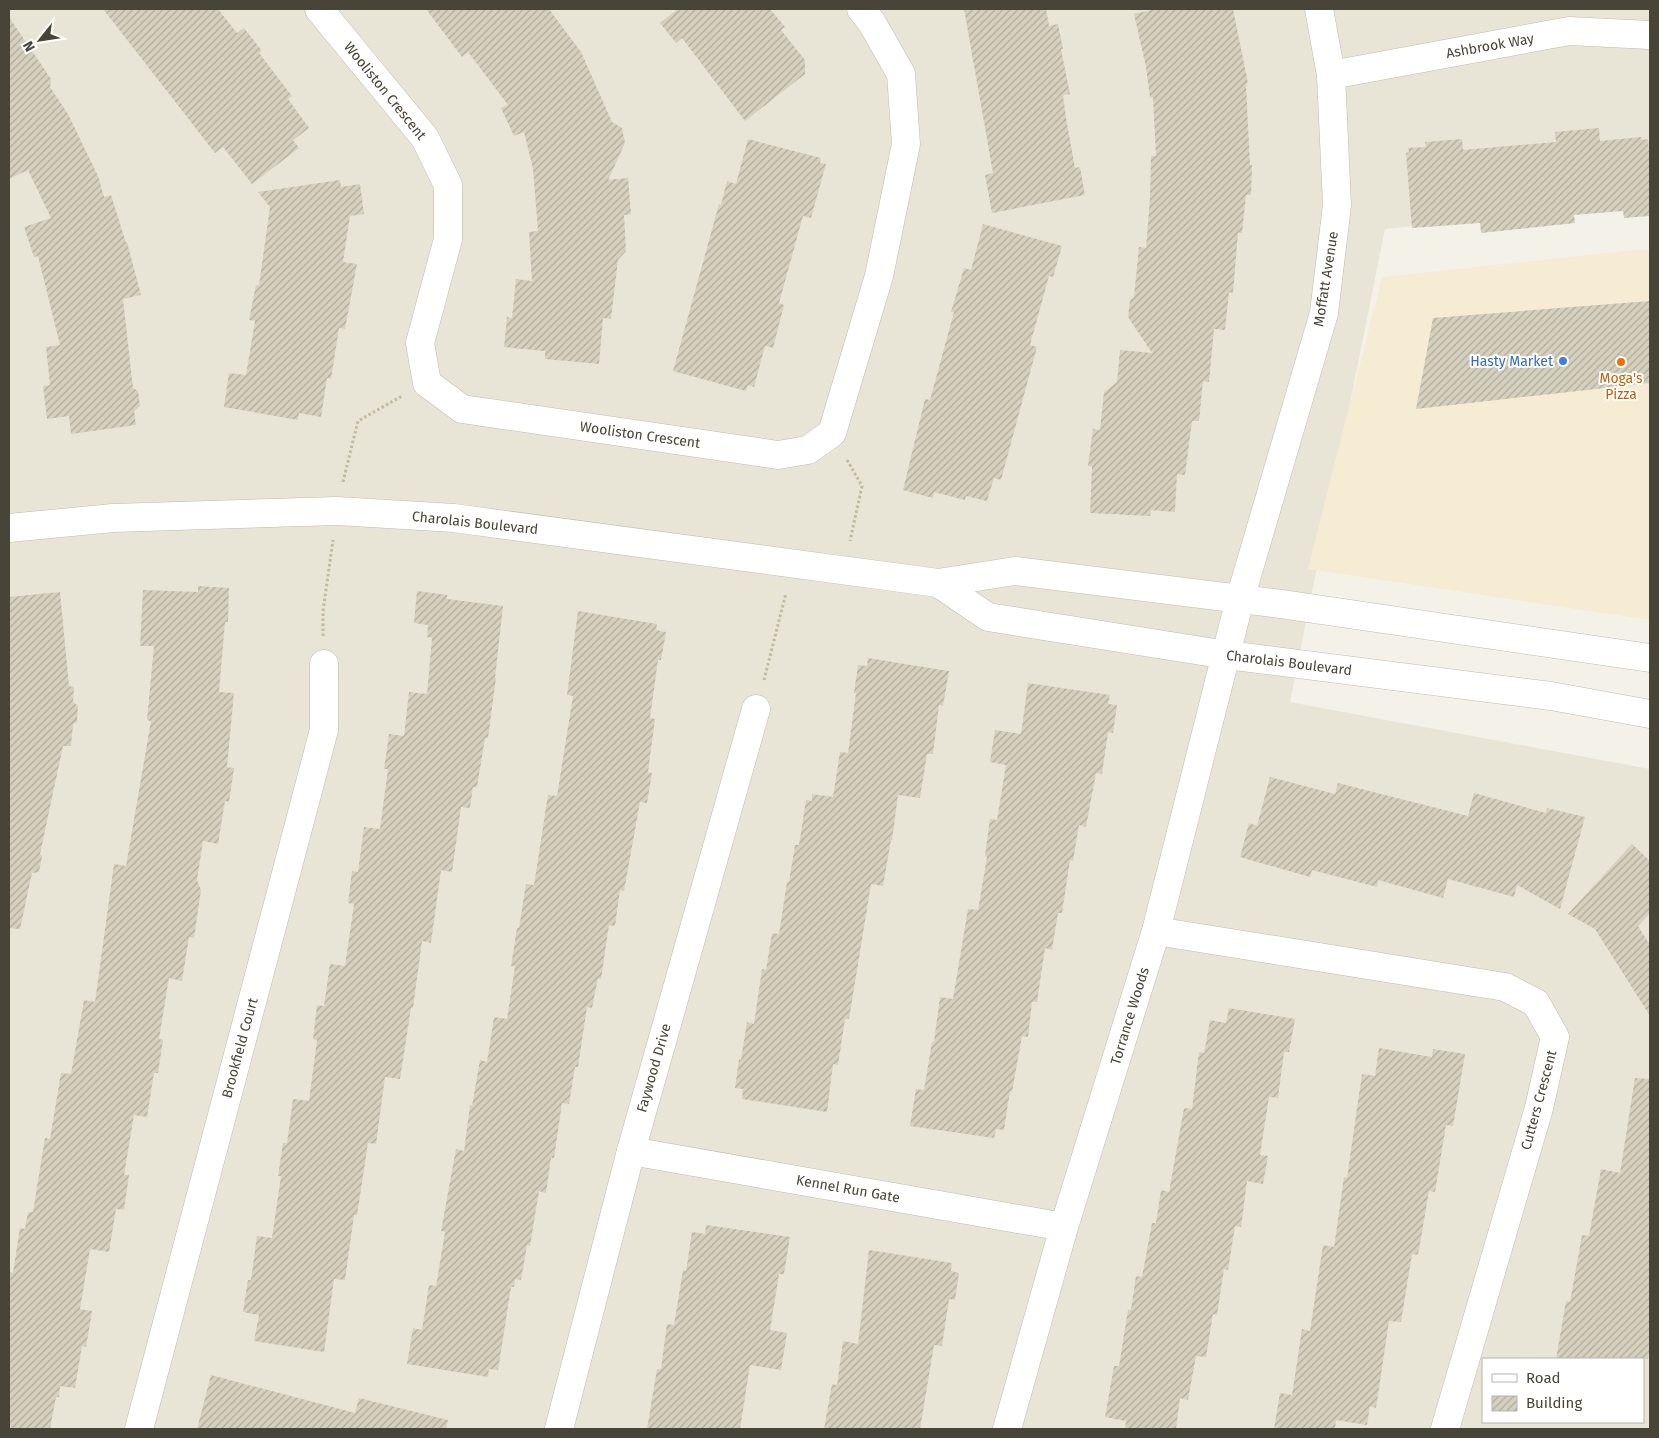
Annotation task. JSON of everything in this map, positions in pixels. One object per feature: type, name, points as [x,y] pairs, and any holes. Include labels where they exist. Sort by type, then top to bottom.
[{"type":"street","name":"Wooliston Crescent","points":[[319,9],[425,138],[448,185],[448,239],[420,342],[427,383],[462,409],[778,455],[808,450],[832,433]]},
{"type":"street","points":[[832,433],[880,276],[906,144],[901,74],[872,23],[861,9]]},
{"type":"street","name":"Moffatt Avenue","points":[[1240,599],[1324,313],[1337,205],[1331,75],[1319,9]]},
{"type":"street","name":"Ashbrook Way","points":[[1331,75],[1569,31],[1650,35]]},
{"type":"street","name":"Charolais Boulevard","points":[[9,528],[113,518],[337,511],[454,518],[938,583],[1014,570],[1240,599],[1650,658]]},
{"type":"street","name":"Charolais Boulevard","points":[[938,583],[988,617],[1227,655],[1552,696],[1650,714]]},
{"type":"street","name":"Torrance Woods","points":[[1007,1429],[1064,1228],[1156,931],[1240,599]]},
{"type":"street","name":"Brookfield Court","points":[[139,1429],[324,730],[324,664]]},
{"type":"street","name":"Faywood Drive","points":[[559,1429],[631,1151],[756,709]]},
{"type":"street","name":"Cutters Crescent","points":[[1156,931],[1505,987],[1536,1003],[1555,1038],[1539,1108],[1445,1429]]},
{"type":"street","name":"Kennel Run Gate","points":[[631,1151],[1064,1228]]},
{"type":"path","points":[[324,664],[323,611],[337,511],[348,457],[358,421],[427,383]]},
{"type":"path","points":[[832,433],[862,486],[844,570]]},
{"type":"path","points":[[756,709],[780,623],[792,564]]},
{"type":"shaded area","points":[[9,9],[1650,9],[1650,211],[1628,205],[1385,229],[1290,702],[1650,769],[1650,1429],[9,1429]]},
{"type":"shaded area","points":[[1643,249],[1650,251],[1650,620],[1308,569],[1382,277]]},
{"type":"building","points":[[103,9],[218,9],[237,33],[244,28],[262,51],[259,53],[292,96],[288,99],[309,128],[293,140],[299,148],[252,184],[223,147],[215,153]]},
{"type":"building","points":[[426,9],[549,9],[581,52],[612,122],[622,128],[625,143],[608,180],[628,178],[631,214],[624,215],[626,251],[618,260],[611,319],[603,318],[599,364],[545,359],[545,351],[504,347],[507,317],[512,318],[516,279],[532,281],[529,232],[538,231],[533,169],[524,132],[514,136],[501,108],[508,105],[468,52],[462,57]]},
{"type":"building","points":[[678,9],[770,9],[785,27],[781,30],[805,60],[805,74],[745,121],[682,38],[676,43],[660,23]]},
{"type":"building","points":[[964,9],[1046,9],[1049,26],[1058,24],[1070,94],[1063,95],[1066,118],[1075,168],[1080,167],[1085,195],[992,213],[985,175],[993,173]]},
{"type":"building","points":[[1156,9],[1233,9],[1248,83],[1246,84],[1250,165],[1252,165],[1251,195],[1246,195],[1242,233],[1238,233],[1233,293],[1229,292],[1225,330],[1214,329],[1209,382],[1203,381],[1199,421],[1192,421],[1185,475],[1177,474],[1175,512],[1151,510],[1150,516],[1090,513],[1092,466],[1088,466],[1093,429],[1100,430],[1104,392],[1117,382],[1120,350],[1152,353],[1128,317],[1130,300],[1134,297],[1139,247],[1146,248],[1151,156],[1156,156],[1153,97],[1150,98],[1146,67],[1134,14]]},
{"type":"building","points":[[9,17],[51,79],[50,87],[68,114],[98,176],[104,197],[111,195],[127,242],[141,295],[123,299],[133,388],[138,391],[140,406],[134,411],[136,425],[71,434],[69,416],[47,419],[43,386],[50,385],[46,347],[60,345],[38,256],[34,257],[24,227],[51,218],[28,170],[9,179]]},
{"type":"building","points":[[1599,128],[1600,141],[1641,137],[1642,140],[1648,139],[1650,216],[1624,218],[1623,211],[1574,215],[1575,223],[1481,233],[1480,223],[1412,228],[1406,153],[1409,152],[1408,148],[1426,147],[1425,142],[1462,139],[1463,150],[1556,142],[1555,132]]},
{"type":"building","points":[[748,139],[821,158],[820,163],[826,164],[811,218],[803,216],[779,303],[784,305],[773,348],[765,346],[754,387],[748,385],[746,391],[673,371],[719,204],[721,205],[727,181],[736,184]]},
{"type":"building","points":[[340,180],[341,187],[360,184],[364,214],[350,216],[343,262],[357,264],[345,329],[339,328],[331,379],[327,378],[321,417],[299,413],[298,420],[224,407],[229,373],[246,375],[255,321],[249,320],[256,285],[259,285],[270,207],[258,192]]},
{"type":"building","points":[[983,224],[1062,246],[1053,277],[1049,276],[1030,345],[1037,347],[1001,480],[994,478],[987,501],[966,496],[965,500],[934,492],[933,498],[903,490],[925,399],[930,400],[954,312],[951,312],[964,268],[971,270]]},
{"type":"building","points":[[1650,301],[1650,383],[1416,409],[1433,318]]},
{"type":"building","points":[[198,586],[229,588],[228,622],[225,622],[219,692],[234,693],[227,767],[234,768],[229,802],[225,801],[218,844],[203,841],[197,880],[201,890],[194,938],[189,937],[182,981],[169,978],[159,1039],[163,1040],[158,1073],[154,1073],[147,1117],[134,1115],[124,1175],[129,1175],[124,1210],[116,1209],[109,1252],[90,1249],[80,1309],[92,1311],[86,1347],[82,1346],[75,1388],[60,1386],[59,1397],[56,1397],[50,1429],[9,1429],[9,1272],[13,1273],[20,1228],[25,1229],[28,1212],[33,1212],[45,1138],[50,1139],[61,1073],[71,1074],[84,1000],[95,1002],[114,864],[126,866],[151,721],[147,720],[154,646],[140,646],[143,590],[198,592]]},
{"type":"building","points":[[417,591],[447,595],[447,599],[503,606],[488,738],[485,738],[477,787],[473,787],[470,808],[461,807],[452,872],[441,870],[431,943],[422,941],[413,1008],[411,1008],[400,1079],[385,1077],[376,1144],[368,1143],[357,1215],[354,1215],[345,1280],[334,1279],[324,1352],[254,1341],[259,1315],[243,1312],[248,1280],[251,1280],[257,1236],[272,1238],[281,1176],[278,1176],[283,1143],[287,1143],[293,1099],[309,1101],[317,1040],[313,1039],[317,1005],[324,1006],[330,964],[345,966],[354,904],[348,903],[352,871],[358,872],[364,827],[380,829],[388,769],[384,769],[389,734],[404,736],[409,692],[427,694],[432,638],[427,637],[428,625],[414,623]]},
{"type":"building","points":[[60,592],[69,686],[74,687],[73,702],[78,706],[77,722],[73,724],[71,746],[63,746],[40,854],[42,856],[39,872],[32,873],[20,929],[9,928],[9,597]]},
{"type":"building","points":[[578,611],[657,624],[656,630],[666,632],[661,660],[658,660],[650,718],[655,719],[648,772],[652,773],[647,803],[640,802],[624,891],[620,890],[615,926],[609,925],[601,979],[598,978],[592,1008],[587,1007],[578,1067],[575,1067],[569,1104],[562,1103],[554,1158],[551,1158],[546,1193],[539,1191],[530,1246],[527,1245],[521,1280],[515,1279],[514,1287],[511,1287],[498,1370],[489,1369],[488,1377],[407,1364],[413,1328],[422,1330],[429,1285],[436,1286],[445,1232],[441,1231],[456,1149],[464,1151],[470,1105],[472,1106],[480,1060],[487,1062],[494,1017],[507,1019],[515,966],[511,966],[526,884],[534,885],[548,795],[557,796],[573,696],[567,695]]},
{"type":"building","points":[[868,658],[949,671],[943,706],[939,705],[933,754],[927,754],[920,798],[898,795],[883,886],[871,884],[849,1019],[845,1019],[838,1065],[833,1064],[827,1112],[742,1099],[743,1089],[735,1088],[739,1059],[741,1060],[747,1022],[754,1024],[762,969],[766,970],[772,933],[779,934],[787,882],[789,882],[795,845],[799,845],[806,800],[812,801],[812,794],[833,797],[840,752],[848,753],[858,665],[867,666]]},
{"type":"building","points":[[1028,683],[1110,695],[1108,704],[1117,705],[1113,733],[1108,732],[1102,774],[1096,773],[1086,827],[1079,825],[1073,861],[1070,860],[1062,913],[1058,913],[1052,950],[1045,948],[1037,1002],[1032,1002],[1028,1037],[1022,1036],[1004,1130],[996,1129],[994,1138],[910,1126],[916,1089],[924,1090],[932,1042],[934,1042],[940,997],[953,999],[968,909],[978,910],[987,857],[985,856],[990,819],[997,820],[1006,765],[990,762],[995,730],[1021,734]]},
{"type":"building","points":[[1270,777],[1335,794],[1338,783],[1468,816],[1474,793],[1546,813],[1547,808],[1585,817],[1560,909],[1517,885],[1514,897],[1448,879],[1443,898],[1378,880],[1377,887],[1312,870],[1310,877],[1240,857],[1249,823],[1257,826]]},
{"type":"building","points":[[1632,844],[1650,861],[1650,913],[1638,926],[1650,945],[1650,1016],[1595,929],[1568,914]]},
{"type":"building","points":[[1229,1008],[1295,1019],[1289,1052],[1284,1052],[1278,1098],[1269,1097],[1260,1155],[1268,1156],[1263,1184],[1247,1181],[1241,1227],[1235,1226],[1228,1270],[1224,1269],[1217,1315],[1213,1314],[1206,1357],[1196,1356],[1188,1400],[1180,1398],[1176,1429],[1125,1429],[1126,1421],[1105,1417],[1114,1366],[1119,1366],[1128,1310],[1131,1310],[1136,1276],[1142,1277],[1152,1223],[1156,1223],[1161,1190],[1169,1192],[1184,1108],[1192,1109],[1199,1052],[1204,1053],[1210,1020],[1226,1023]]},
{"type":"building","points":[[1379,1048],[1432,1057],[1433,1049],[1465,1054],[1453,1126],[1446,1125],[1435,1192],[1429,1191],[1418,1255],[1412,1254],[1401,1322],[1389,1321],[1376,1408],[1370,1406],[1367,1425],[1336,1420],[1335,1429],[1274,1429],[1280,1393],[1292,1395],[1302,1329],[1310,1331],[1323,1245],[1334,1247],[1344,1177],[1347,1178],[1362,1074],[1375,1076]]},
{"type":"building","points":[[1635,1078],[1650,1079],[1650,1346],[1648,1359],[1556,1358],[1566,1301],[1570,1302],[1582,1235],[1589,1236],[1601,1169],[1620,1173]]},
{"type":"building","points":[[706,1225],[790,1237],[784,1274],[779,1274],[770,1330],[787,1333],[781,1370],[750,1365],[740,1429],[647,1429],[657,1369],[661,1369],[667,1324],[674,1325],[683,1270],[686,1271],[692,1232],[705,1234]]},
{"type":"building","points":[[869,1250],[952,1263],[951,1271],[959,1273],[955,1300],[949,1299],[942,1346],[934,1345],[920,1429],[824,1429],[832,1384],[837,1385],[843,1341],[858,1344]]},
{"type":"building","points":[[211,1375],[355,1413],[359,1398],[448,1420],[446,1429],[197,1429]]},
{"type":"place","name":"Hasty Market","points":[[1563,361]]},
{"type":"place","name":"Moga's Pizza","points":[[1621,362]]}]
